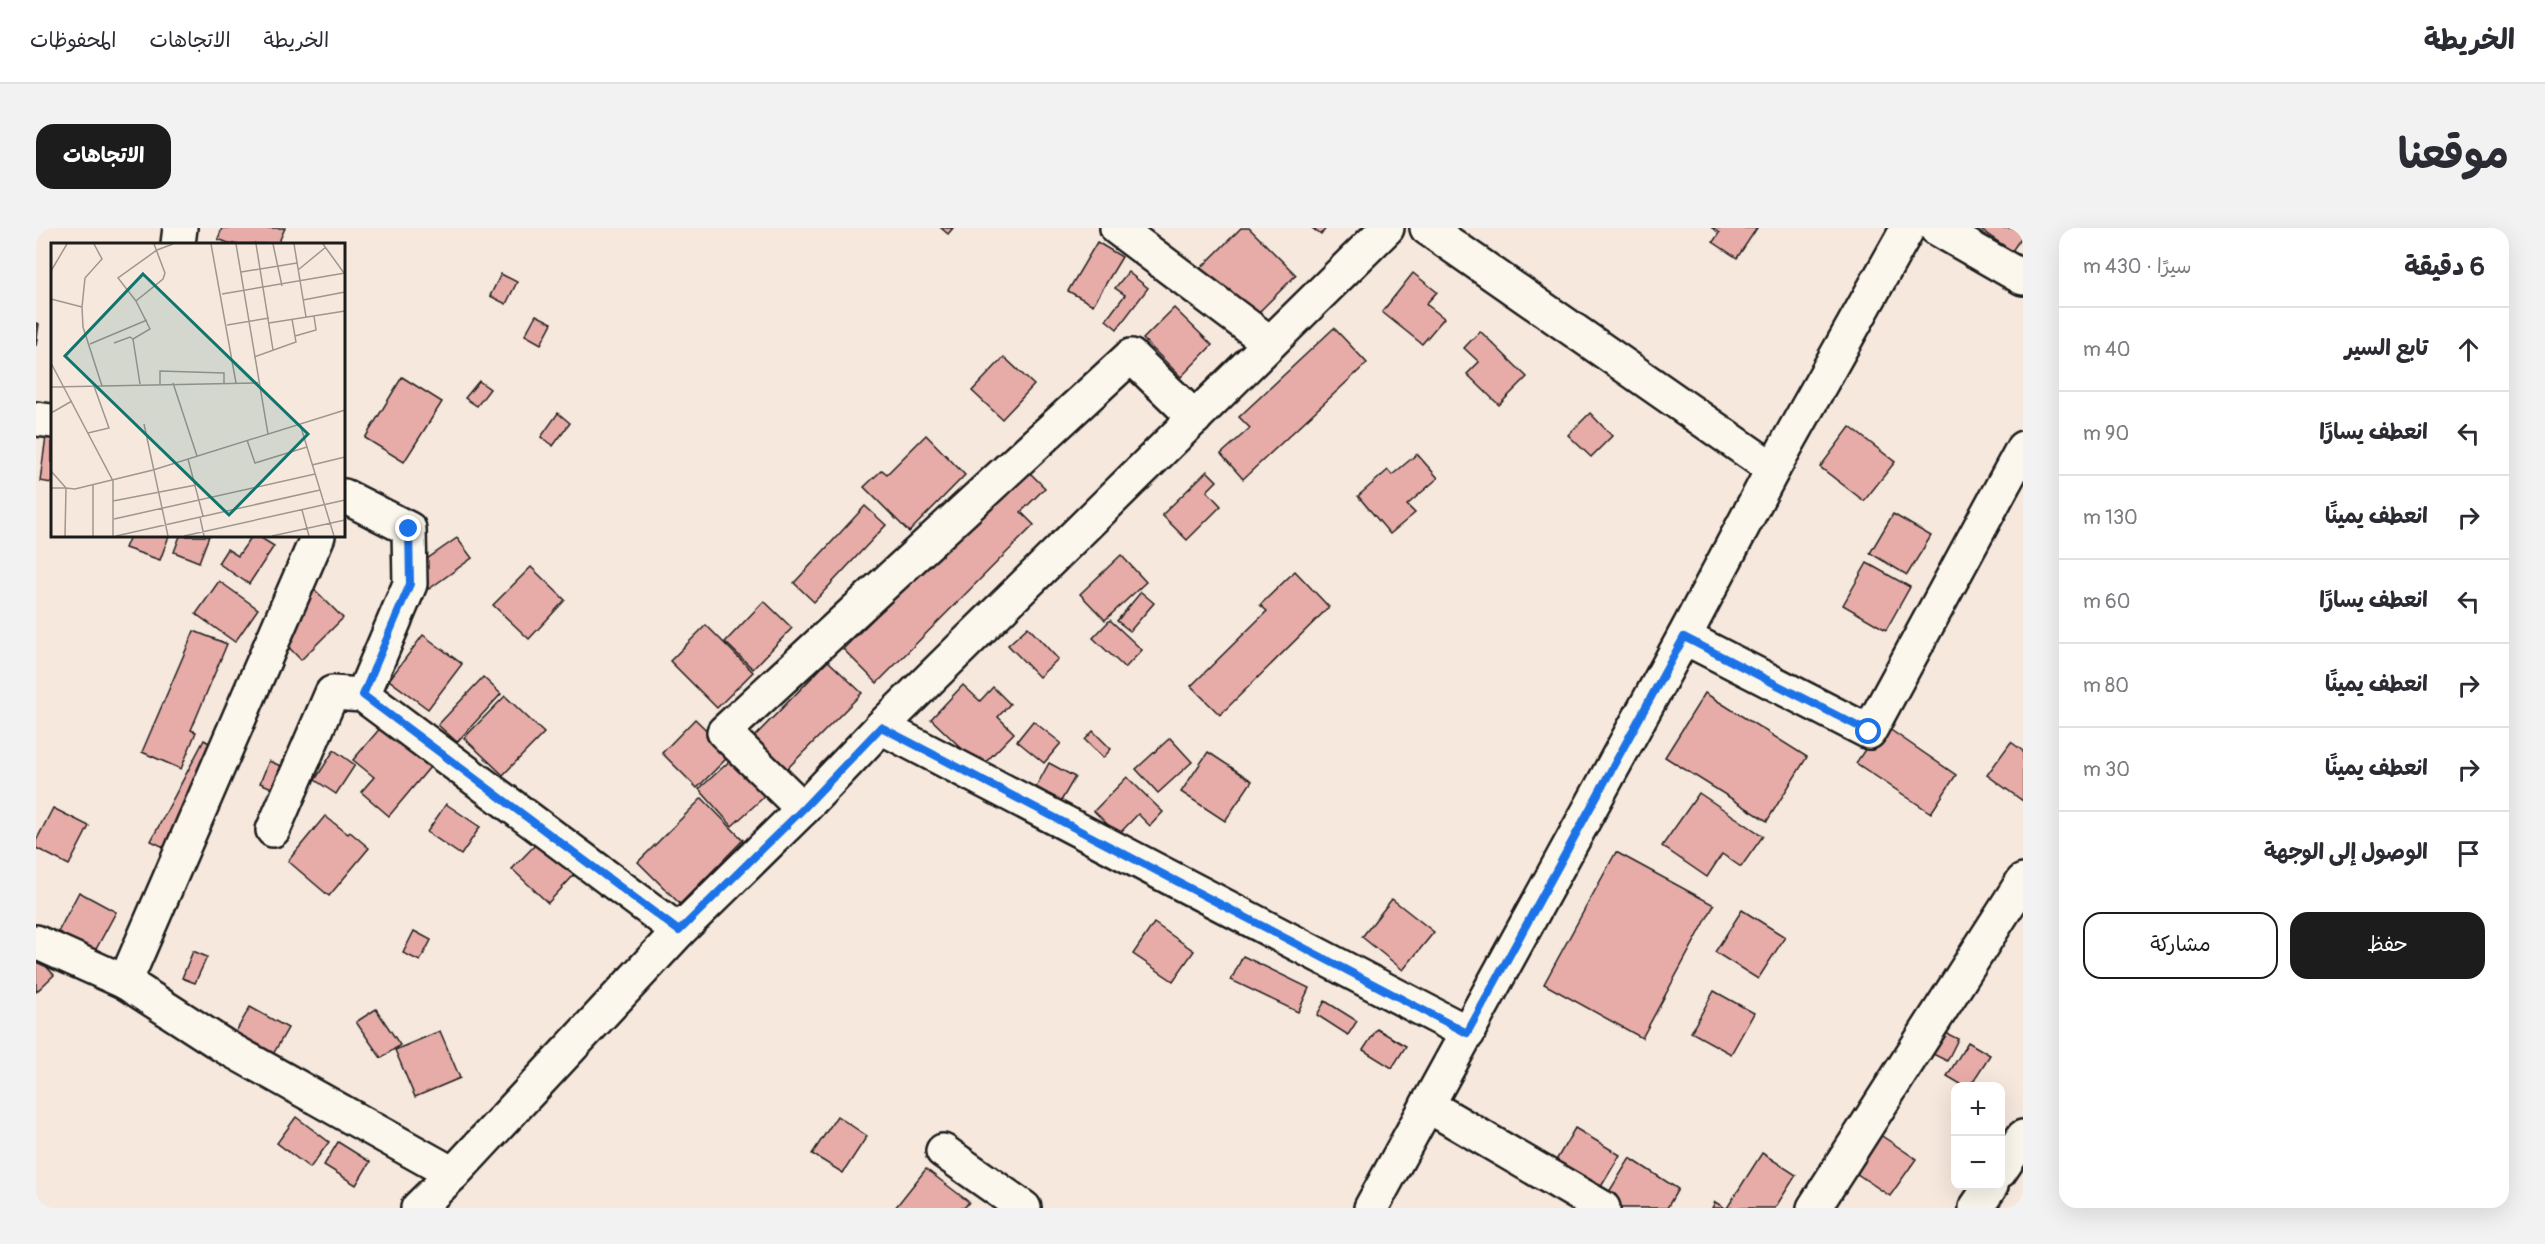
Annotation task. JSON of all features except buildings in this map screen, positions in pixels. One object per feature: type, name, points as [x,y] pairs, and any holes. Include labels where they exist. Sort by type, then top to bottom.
[{"type":"street","points":[[178,243],[180,228]]},
{"type":"street","points":[[1118,228],[1270,343]]},
{"type":"street","points":[[418,1208],[453,1174],[679,931],[803,809],[881,727],[1387,228]]},
{"type":"street","points":[[1427,228],[1773,469]]},
{"type":"street","points":[[1371,1208],[1684,637],[1773,469],[1908,228]]},
{"type":"street","points":[[1936,228],[2023,278]]},
{"type":"street","points":[[803,809],[724,732],[1131,356],[1195,418]]},
{"type":"street","points":[[36,419],[51,421]]},
{"type":"street","points":[[1684,637],[1869,732],[2023,448]]},
{"type":"street","points":[[345,497],[409,529],[410,584],[363,695]]},
{"type":"street","points":[[125,982],[318,537]]},
{"type":"street","points":[[273,830],[332,693],[363,695],[679,931]]},
{"type":"street","points":[[881,727],[1467,1033]]},
{"type":"street","points":[[1814,1208],[2023,880]]},
{"type":"street","points":[[36,942],[125,982],[224,1046],[453,1174]]},
{"type":"street","points":[[1427,1105],[1603,1208]]},
{"type":"street","points":[[2005,1165],[2023,1137]]},
{"type":"street","points":[[943,1151],[1024,1208]]},
{"type":"street","points":[[1976,1208],[1988,1190]]},
{"type":"route","points":[[409,529],[410,584],[363,695],[679,931],[803,809],[881,727],[1467,1033],[1684,637],[1869,732]]}]
